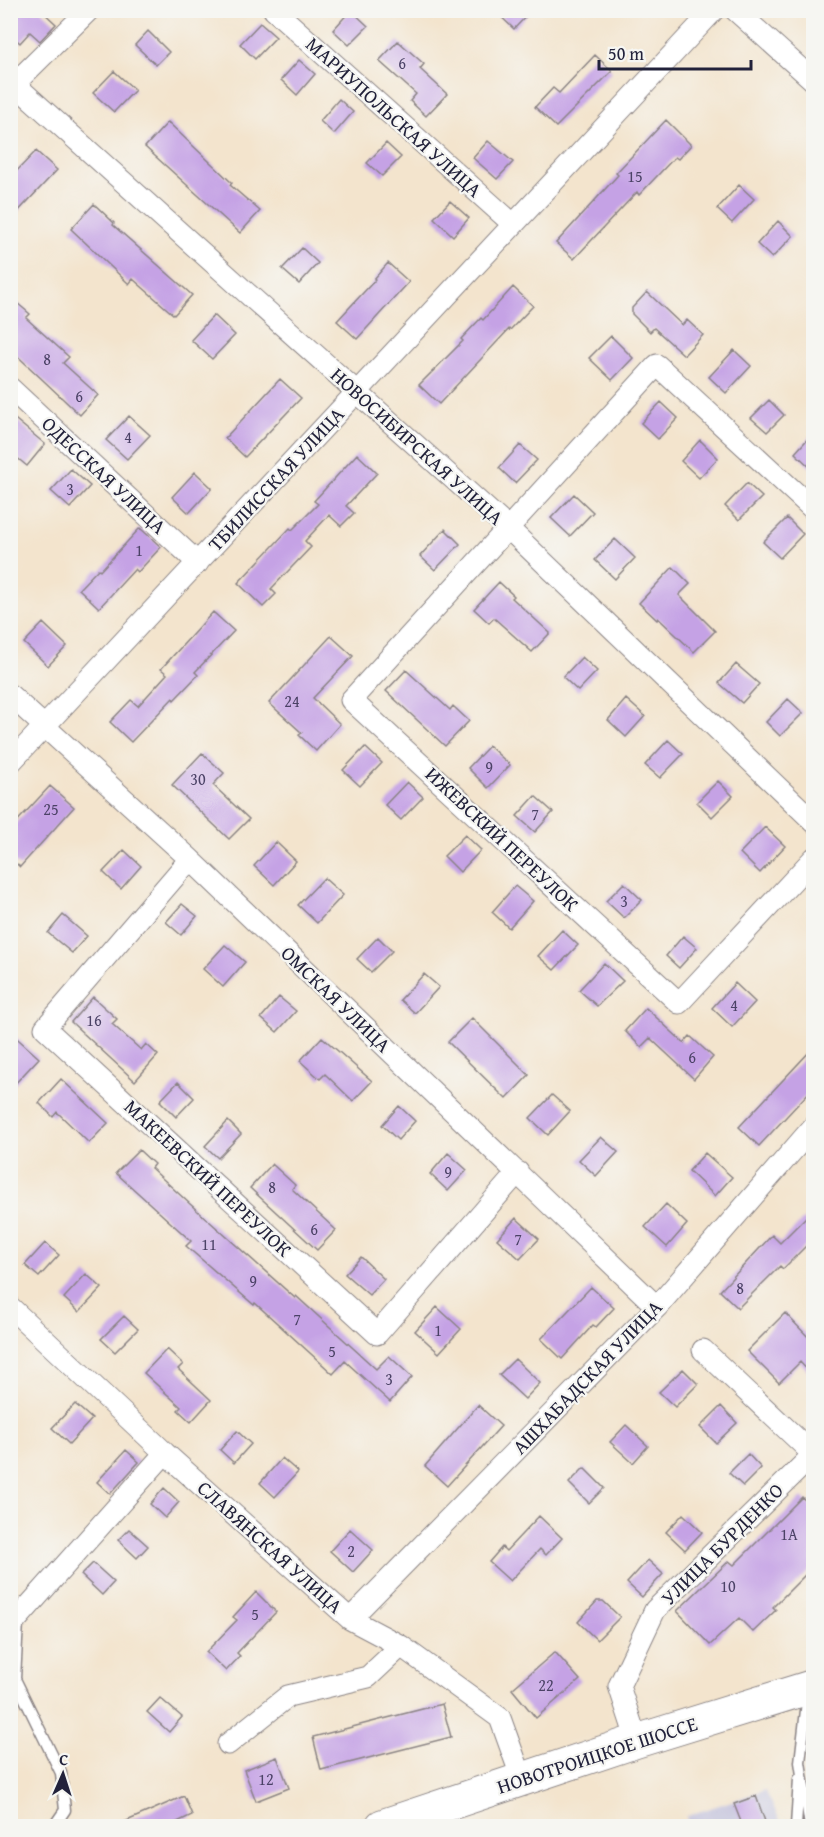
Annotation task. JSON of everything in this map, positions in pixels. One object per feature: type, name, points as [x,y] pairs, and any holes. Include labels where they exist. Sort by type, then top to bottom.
[{"type":"main road","name":"НОВОТРОИЦКОЕ ШОССЕ","points":[[382,1827],[637,1741],[811,1686]]},
{"type":"street","points":[[12,83],[89,10]]},
{"type":"street","name":"МАРИУПОЛЬСКАЯ УЛИЦА","points":[[274,10],[513,224]]},
{"type":"street","name":"ТБИЛИССКАЯ УЛИЦА","points":[[10,763],[714,10]]},
{"type":"street","points":[[735,10],[813,81]]},
{"type":"street","name":"НОВОСИБИРСКАЯ УЛИЦА","points":[[12,83],[508,528],[813,822]]},
{"type":"street","points":[[508,528],[657,365],[813,510]]},
{"type":"street","name":"ОДЕССКАЯ УЛИЦА","points":[[10,388],[198,563]]},
{"type":"street","name":"ИЖЕВСКИЙ ПЕРЕУЛОК","points":[[508,528],[351,700],[679,1003],[813,858]]},
{"type":"street","name":"ОМСКАЯ УЛИЦА","points":[[10,695],[190,859],[657,1307]]},
{"type":"street","name":"МАКЕЕВСКИЙ ПЕРЕУЛОК","points":[[190,859],[45,1028],[377,1334],[518,1172]]},
{"type":"street","name":"АШХАБАДСКАЯ УЛИЦА","points":[[350,1619],[657,1307],[813,1126]]},
{"type":"street","name":"СЛАВЯНСКАЯ УЛИЦА","points":[[10,1307],[165,1453],[350,1619],[401,1646],[500,1718],[522,1779]]},
{"type":"street","points":[[703,1350],[813,1454]]},
{"type":"street","points":[[13,1619],[165,1453]]},
{"type":"street","name":"УЛИЦА БУРДЕНКО","points":[[637,1741],[619,1686],[655,1610],[813,1454]]},
{"type":"street","points":[[228,1744],[288,1696],[368,1677],[401,1646]]},
{"type":"lane","points":[[13,1619],[15,1680],[61,1773],[65,1810],[54,1827]]},
{"type":"lane","points":[[796,1827],[800,1762],[811,1686]]},
{"type":"lane","points":[[800,1762],[810,1827]]},
{"type":"shaded area","points":[[765,1790],[783,1826],[689,1826],[686,1816]]},
{"type":"building","points":[[10,10],[41,10],[56,24],[40,41],[30,32],[20,43],[10,34]]},
{"type":"building","points":[[351,10],[368,26],[349,45],[333,30]]},
{"type":"building","points":[[494,10],[532,10],[514,29]]},
{"type":"building","points":[[260,23],[276,37],[255,59],[240,44]]},
{"type":"building","points":[[148,31],[169,52],[156,65],[135,45]]},
{"type":"building","points":[[398,41],[424,64],[420,69],[447,94],[426,116],[410,101],[416,94],[379,61]]},
{"type":"building","points":[[595,55],[612,71],[556,127],[535,107],[553,88],[559,93]]},
{"type":"building","points":[[299,60],[315,74],[297,95],[281,80]]},
{"type":"building","points":[[114,71],[135,90],[114,112],[93,93]]},
{"type":"building","points":[[339,99],[353,112],[334,134],[320,121]]},
{"type":"building","points":[[666,120],[691,145],[678,159],[675,157],[639,195],[637,192],[574,259],[556,243],[618,175],[616,173]]},
{"type":"building","points":[[168,122],[232,183],[230,185],[260,211],[240,233],[145,147]]},
{"type":"building","points":[[488,141],[513,162],[497,179],[473,158]]},
{"type":"building","points":[[386,143],[401,157],[382,176],[367,163]]},
{"type":"building","points":[[36,151],[57,170],[10,220],[10,178]]},
{"type":"building","points":[[739,185],[754,199],[732,223],[717,209]]},
{"type":"building","points":[[450,201],[469,218],[453,236],[434,218]]},
{"type":"building","points":[[94,204],[114,223],[113,225],[192,295],[174,315],[133,279],[129,284],[71,229]]},
{"type":"building","points":[[778,221],[793,236],[772,258],[757,244]]},
{"type":"building","points":[[302,248],[318,263],[299,284],[282,269]]},
{"type":"building","points":[[388,263],[409,282],[357,339],[337,321]]},
{"type":"building","points":[[513,287],[533,306],[439,404],[419,385]]},
{"type":"building","points":[[647,292],[682,325],[687,320],[703,335],[684,355],[654,328],[650,332],[632,314],[632,308]]},
{"type":"building","points":[[10,297],[30,314],[26,318],[69,357],[63,363],[98,395],[80,415],[10,349]]},
{"type":"building","points":[[214,315],[235,335],[212,359],[191,340]]},
{"type":"building","points":[[611,336],[633,358],[612,380],[589,358]]},
{"type":"building","points":[[734,350],[751,366],[726,393],[709,377]]},
{"type":"building","points":[[280,379],[301,398],[245,457],[225,438]]},
{"type":"building","points":[[769,400],[784,415],[767,432],[751,418]]},
{"type":"building","points":[[661,402],[678,418],[658,439],[641,423]]},
{"type":"building","points":[[10,415],[45,444],[27,466],[10,452]]},
{"type":"building","points":[[129,416],[150,435],[127,459],[106,440]]},
{"type":"building","points":[[813,433],[813,470],[795,453]]},
{"type":"building","points":[[700,440],[718,458],[699,478],[681,461]]},
{"type":"building","points":[[520,445],[537,460],[515,483],[499,468]]},
{"type":"building","points":[[357,454],[377,473],[346,506],[354,513],[341,526],[329,515],[305,541],[311,547],[271,589],[276,594],[263,607],[238,583],[290,528],[292,530],[318,504],[314,501]]},
{"type":"building","points":[[71,469],[90,486],[70,508],[51,491]]},
{"type":"building","points":[[195,472],[212,488],[189,513],[172,497]]},
{"type":"building","points":[[747,483],[762,497],[739,520],[725,506]]},
{"type":"building","points":[[574,494],[593,512],[570,536],[551,518]]},
{"type":"building","points":[[787,518],[803,534],[780,558],[763,542]]},
{"type":"building","points":[[140,528],[161,547],[138,572],[135,569],[99,608],[79,589],[98,569],[100,571]]},
{"type":"building","points":[[445,529],[460,544],[435,570],[420,556]]},
{"type":"building","points":[[615,539],[635,558],[615,579],[595,560]]},
{"type":"building","points":[[673,567],[690,584],[679,595],[715,631],[694,652],[639,603]]},
{"type":"building","points":[[499,582],[514,596],[512,598],[550,633],[532,652],[494,618],[489,623],[474,609]]},
{"type":"building","points":[[213,612],[234,631],[195,672],[198,675],[131,742],[110,722],[131,700],[138,706],[167,674],[161,669]]},
{"type":"building","points":[[43,623],[67,646],[48,666],[24,643]]},
{"type":"building","points":[[331,636],[353,656],[313,698],[340,724],[316,751],[299,735],[302,733],[269,703]]},
{"type":"building","points":[[582,657],[597,671],[578,691],[563,677]]},
{"type":"building","points":[[736,664],[759,684],[742,703],[719,683]]},
{"type":"building","points":[[406,670],[450,710],[453,706],[469,721],[445,746],[386,691]]},
{"type":"building","points":[[626,699],[645,716],[626,737],[608,720]]},
{"type":"building","points":[[788,699],[803,713],[780,736],[766,722]]},
{"type":"building","points":[[668,740],[683,754],[660,778],[645,765]]},
{"type":"building","points":[[489,746],[510,765],[488,788],[468,768]]},
{"type":"building","points":[[365,747],[382,763],[360,786],[343,770]]},
{"type":"building","points":[[202,753],[224,773],[213,785],[249,819],[229,839],[172,785]]},
{"type":"building","points":[[718,781],[733,796],[712,817],[697,802]]},
{"type":"building","points":[[407,782],[423,797],[401,820],[385,805]]},
{"type":"building","points":[[50,786],[74,807],[20,867],[10,858],[10,829]]},
{"type":"building","points":[[535,796],[553,812],[535,832],[517,816]]},
{"type":"building","points":[[765,827],[785,846],[760,873],[740,853]]},
{"type":"building","points":[[465,835],[481,850],[460,872],[444,856]]},
{"type":"building","points":[[276,842],[296,861],[274,885],[254,866]]},
{"type":"building","points":[[124,850],[141,866],[121,889],[103,872]]},
{"type":"building","points":[[324,878],[343,895],[317,923],[298,905]]},
{"type":"building","points":[[624,883],[642,900],[624,918],[606,901]]},
{"type":"building","points":[[515,886],[533,901],[509,928],[492,912]]},
{"type":"building","points":[[182,904],[197,916],[181,935],[166,922]]},
{"type":"building","points":[[63,915],[87,936],[72,953],[48,933]]},
{"type":"building","points":[[562,930],[578,945],[554,970],[538,956]]},
{"type":"building","points":[[683,936],[697,948],[679,968],[666,956]]},
{"type":"building","points":[[378,937],[392,951],[371,972],[357,959]]},
{"type":"building","points":[[225,945],[245,962],[223,987],[203,969]]},
{"type":"building","points":[[604,963],[623,981],[597,1006],[579,990]]},
{"type":"building","points":[[424,974],[439,987],[415,1013],[400,1000]]},
{"type":"building","points":[[735,983],[755,1002],[732,1027],[712,1008]]},
{"type":"building","points":[[93,997],[117,1019],[112,1024],[141,1050],[146,1044],[158,1055],[135,1081],[71,1022]]},
{"type":"building","points":[[279,997],[296,1011],[277,1032],[261,1018]]},
{"type":"building","points":[[646,1008],[684,1043],[690,1036],[713,1057],[694,1079],[650,1038],[641,1047],[625,1031]]},
{"type":"building","points":[[472,1018],[529,1075],[506,1099],[448,1042]]},
{"type":"building","points":[[10,1032],[39,1058],[10,1089]]},
{"type":"building","points":[[322,1037],[372,1081],[353,1101],[325,1074],[320,1079],[300,1061]]},
{"type":"building","points":[[813,1048],[813,1088],[759,1146],[739,1127]]},
{"type":"building","points":[[61,1079],[108,1123],[89,1143],[57,1112],[53,1117],[39,1103]]},
{"type":"building","points":[[178,1082],[194,1098],[176,1117],[160,1101]]},
{"type":"building","points":[[552,1095],[570,1111],[548,1135],[530,1118]]},
{"type":"building","points":[[399,1106],[415,1121],[398,1140],[382,1125]]},
{"type":"building","points":[[228,1121],[241,1134],[218,1158],[205,1146]]},
{"type":"building","points":[[601,1137],[618,1152],[596,1176],[579,1160]]},
{"type":"building","points":[[139,1150],[154,1164],[151,1168],[376,1369],[389,1356],[412,1377],[390,1402],[345,1361],[333,1374],[255,1303],[254,1305],[186,1246],[191,1241],[116,1173]]},
{"type":"building","points":[[448,1153],[467,1170],[448,1191],[430,1174]]},
{"type":"building","points":[[705,1153],[732,1177],[715,1196],[689,1171]]},
{"type":"building","points":[[272,1164],[295,1185],[292,1189],[336,1230],[317,1250],[250,1188]]},
{"type":"building","points":[[666,1204],[687,1224],[667,1247],[645,1227]]},
{"type":"building","points":[[813,1210],[813,1239],[783,1269],[780,1266],[738,1308],[720,1291],[772,1235],[780,1243]]},
{"type":"building","points":[[516,1218],[539,1239],[520,1259],[497,1239]]},
{"type":"building","points":[[45,1243],[59,1255],[39,1277],[25,1265]]},
{"type":"building","points":[[361,1257],[384,1279],[369,1295],[345,1274]]},
{"type":"building","points":[[86,1274],[102,1288],[79,1312],[64,1298]]},
{"type":"building","points":[[591,1287],[614,1308],[596,1327],[593,1325],[562,1359],[541,1339]]},
{"type":"building","points":[[437,1307],[461,1329],[439,1353],[415,1331]]},
{"type":"building","points":[[785,1313],[813,1342],[813,1376],[800,1362],[779,1383],[747,1351]]},
{"type":"building","points":[[124,1316],[138,1329],[115,1352],[101,1339]]},
{"type":"building","points":[[167,1349],[183,1364],[178,1369],[211,1400],[191,1422],[178,1410],[181,1407],[144,1373]]},
{"type":"building","points":[[515,1359],[540,1383],[525,1399],[499,1375]]},
{"type":"building","points":[[683,1369],[698,1384],[675,1407],[659,1392]]},
{"type":"building","points":[[75,1404],[92,1419],[69,1444],[52,1428]]},
{"type":"building","points":[[478,1405],[501,1426],[447,1486],[425,1466]]},
{"type":"building","points":[[721,1406],[737,1423],[716,1443],[700,1427]]},
{"type":"building","points":[[626,1425],[648,1446],[633,1463],[610,1442]]},
{"type":"building","points":[[237,1431],[251,1444],[234,1463],[220,1450]]},
{"type":"building","points":[[126,1450],[139,1462],[110,1494],[97,1482]]},
{"type":"building","points":[[748,1454],[761,1468],[743,1486],[729,1473]]},
{"type":"building","points":[[282,1458],[298,1472],[275,1497],[260,1483]]},
{"type":"building","points":[[584,1468],[604,1488],[589,1503],[569,1483]]},
{"type":"building","points":[[164,1488],[179,1502],[165,1518],[150,1504]]},
{"type":"building","points":[[802,1497],[813,1508],[813,1567],[773,1607],[776,1610],[753,1632],[739,1618],[710,1645],[677,1611],[729,1561],[734,1565]]},
{"type":"building","points":[[683,1514],[702,1532],[685,1550],[666,1532]]},
{"type":"building","points":[[539,1516],[562,1538],[546,1555],[540,1549],[510,1581],[489,1562],[502,1547],[506,1551]]},
{"type":"building","points":[[129,1529],[148,1546],[137,1558],[118,1540]]},
{"type":"building","points":[[350,1529],[373,1550],[353,1572],[330,1551]]},
{"type":"building","points":[[648,1560],[663,1574],[642,1597],[627,1583]]},
{"type":"building","points":[[93,1563],[114,1582],[102,1595],[81,1575]]},
{"type":"building","points":[[256,1592],[276,1612],[237,1653],[240,1656],[226,1671],[206,1652],[237,1620],[233,1617]]},
{"type":"building","points":[[597,1601],[603,1601],[620,1617],[597,1640],[578,1622]]},
{"type":"building","points":[[555,1652],[580,1680],[536,1718],[512,1689]]},
{"type":"building","points":[[160,1698],[182,1717],[169,1732],[147,1712]]},
{"type":"building","points":[[442,1704],[451,1737],[321,1770],[313,1737]]},
{"type":"building","points":[[277,1757],[289,1788],[256,1801],[244,1770]]},
{"type":"building","points":[[184,1796],[192,1815],[167,1827],[113,1827]]},
{"type":"building","points":[[756,1796],[767,1827],[743,1827],[734,1804]]}]
